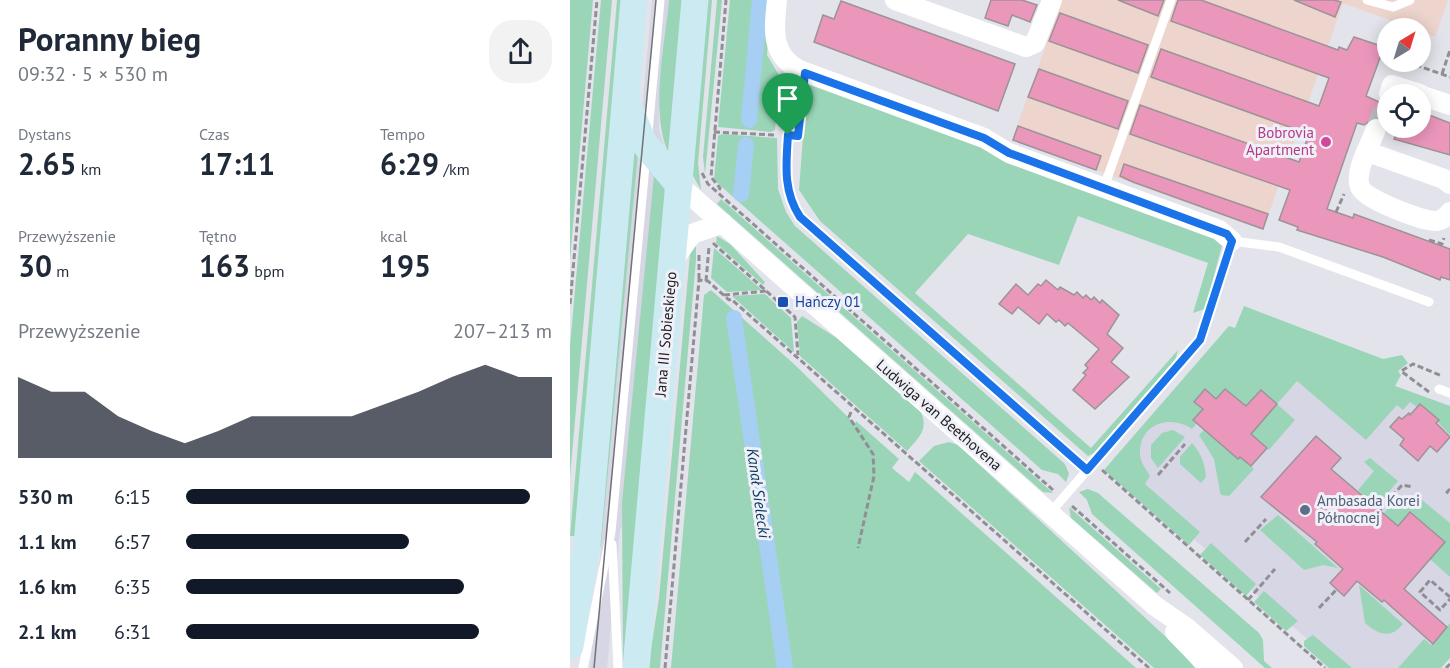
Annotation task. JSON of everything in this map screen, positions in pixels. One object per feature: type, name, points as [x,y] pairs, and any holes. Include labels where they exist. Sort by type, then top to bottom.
[{"type":"main road","points":[[570,646],[583,544],[634,0]]},
{"type":"main road","name":"Jana III Sobieskiego","points":[[636,668],[696,0]]},
{"type":"main road","points":[[625,96],[647,148],[679,184]]},
{"type":"street","points":[[777,0],[776,44],[781,55],[794,67],[984,138],[1009,153],[1219,230],[1232,241]]},
{"type":"street","points":[[895,0],[1019,45],[1031,46],[1039,35],[1052,0]]},
{"type":"street","points":[[1431,99],[1450,105]]},
{"type":"street","points":[[1376,129],[1359,178],[1360,186],[1368,198],[1431,220],[1443,219],[1450,212]]},
{"type":"street","points":[[1368,152],[1444,179],[1450,184]]},
{"type":"street","name":"Ludwiga van Beethovena","points":[[679,184],[1155,606],[1187,628],[1233,668]]},
{"type":"street","points":[[672,263],[692,234],[723,223]]},
{"type":"street","name":"Ludwiga van Beethovena","points":[[1155,606],[1168,624],[1210,668]]},
{"type":"lane","points":[[583,668],[611,532],[660,0]]},
{"type":"lane","points":[[1104,187],[1171,0]]},
{"type":"lane","points":[[1368,0],[1393,8],[1410,0]]},
{"type":"lane","points":[[794,67],[788,135],[787,186],[790,199],[804,221],[1090,466]]},
{"type":"lane","points":[[1050,513],[1200,340],[1232,241],[1279,247],[1429,302]]},
{"type":"lane","points":[[1439,393],[1450,393]]},
{"type":"lane","points":[[611,532],[618,668]]},
{"type":"path","points":[[570,304],[597,0]]},
{"type":"path","points":[[719,190],[720,188],[711,177],[726,0]]},
{"type":"path","points":[[1442,74],[1450,50]]},
{"type":"path","points":[[1431,70],[1450,77]]},
{"type":"path","points":[[714,132],[788,135]]},
{"type":"path","points":[[708,184],[1056,493]]},
{"type":"path","points":[[1336,212],[1341,199],[1348,191]]},
{"type":"path","points":[[706,281],[709,240],[795,317],[798,355]]},
{"type":"path","points":[[665,668],[699,280],[699,249]]},
{"type":"path","points":[[699,280],[706,281],[729,300],[731,299],[1149,668]]},
{"type":"path","points":[[723,295],[767,291]]},
{"type":"path","points":[[1439,393],[1420,388],[1401,371],[1413,364],[1450,380]]},
{"type":"path","points":[[851,411],[849,417],[873,454],[874,476],[858,548]]},
{"type":"path","points":[[1158,475],[1185,444]]},
{"type":"path","points":[[1090,466],[1325,668]]},
{"type":"path","points":[[1380,510],[1402,485],[1413,487]]},
{"type":"path","points":[[1450,489],[1447,492],[1450,495]]},
{"type":"path","points":[[1068,503],[1175,597]]},
{"type":"path","points":[[1245,542],[1266,519]]},
{"type":"path","points":[[1248,600],[1275,569]]},
{"type":"path","points":[[1430,580],[1450,598],[1440,610],[1420,592],[1430,580]]},
{"type":"path","points":[[1319,608],[1337,589]]},
{"type":"path","points":[[1446,668],[1450,664]]},
{"type":"shaded area","points":[[652,0],[669,0],[659,109],[659,129],[664,146],[641,121]]},
{"type":"shaded area","points":[[1062,0],[1448,0],[1435,37],[1431,36],[1431,18],[1384,18],[1343,3],[1263,230],[1012,140]]},
{"type":"shaded area","points":[[638,150],[655,174],[607,668],[590,668]]},
{"type":"shaded area","name":"Ambasada Korei Północnej","points":[[1229,326],[1450,406],[1450,623],[1412,668],[1340,668],[1109,464]]},
{"type":"green space","points":[[570,0],[593,0],[570,260]]},
{"type":"green space","points":[[601,0],[612,0],[570,477],[570,346]]},
{"type":"green space","points":[[617,0],[623,0],[575,536],[570,536]]},
{"type":"green space","points":[[669,0],[686,0],[672,159],[665,143],[659,104]]},
{"type":"green space","points":[[705,0],[712,0],[698,163],[701,190],[691,172]]},
{"type":"green space","points":[[717,0],[722,0],[705,174],[703,157]]},
{"type":"green space","points":[[730,0],[771,0],[767,55],[780,77],[775,130],[771,132],[718,127]]},
{"type":"green space","points":[[807,82],[1213,234],[1223,242],[1205,309],[1193,313],[1208,263],[1078,216],[1059,265],[968,234],[915,293],[1091,448],[1178,350],[1174,364],[1096,452],[1088,456],[820,221],[799,190]]},
{"type":"green space","points":[[722,134],[777,138],[778,189],[786,212],[795,226],[1065,464],[1069,474],[1066,482],[1058,474],[1042,470],[714,180],[718,136]]},
{"type":"green space","points":[[630,136],[638,153],[601,547],[596,546]]},
{"type":"green space","points":[[654,176],[669,191],[623,668],[622,502]]},
{"type":"green space","points":[[721,199],[1053,493],[1043,492],[717,204]]},
{"type":"green space","points":[[717,236],[730,244],[765,282],[763,285],[716,243]]},
{"type":"green space","points":[[696,243],[660,668],[648,668],[659,598],[690,254]]},
{"type":"green space","points":[[714,248],[762,290],[727,292],[711,278]]},
{"type":"green space","points":[[711,290],[794,364],[855,424],[856,421],[899,459],[892,468],[909,482],[915,472],[1136,668],[671,668],[704,295]]},
{"type":"green space","points":[[765,294],[791,318],[794,352],[732,296]]},
{"type":"green space","points":[[1244,306],[1383,359],[1402,355],[1408,363],[1398,371],[1401,375],[1395,386],[1450,406],[1450,435],[1421,404],[1417,407],[1410,402],[1403,410],[1397,405],[1366,440],[1297,381],[1277,404],[1295,420],[1269,450],[1251,434],[1276,404],[1261,390],[1243,410],[1225,389],[1216,399],[1205,389],[1195,402],[1205,411],[1193,419],[1197,423],[1192,429],[1174,422],[1166,422],[1150,429],[1141,444],[1141,460],[1150,476],[1145,484],[1200,532],[1189,545],[1104,470],[1229,326],[1235,328]]},
{"type":"green space","points":[[802,316],[837,338],[920,411],[923,417],[923,428],[919,438],[907,451],[800,356],[797,322]]},
{"type":"green space","points":[[1173,430],[1185,437],[1158,468],[1151,458],[1151,445],[1162,433]]},
{"type":"green space","points":[[1204,430],[1238,459],[1240,457],[1254,469],[1229,496],[1221,495],[1214,459],[1199,435]]},
{"type":"green space","points":[[949,442],[958,445],[1179,649],[1195,668],[1154,668],[919,461],[934,446]]},
{"type":"green space","points":[[1192,443],[1205,468],[1206,477],[1201,483],[1180,464],[1180,457]]},
{"type":"green space","points":[[1370,458],[1398,481],[1376,507],[1358,490],[1374,471],[1364,462]]},
{"type":"green space","points":[[1088,489],[1098,493],[1259,633],[1263,640],[1264,661],[1272,668],[1265,668],[1092,514],[1087,500],[1079,492]]},
{"type":"green space","points":[[1399,495],[1417,496],[1450,523],[1450,577],[1430,559],[1445,542],[1411,512],[1389,537],[1374,525]]},
{"type":"green space","points":[[1069,507],[1161,589],[1157,593],[1071,518]]},
{"type":"green space","points":[[1278,515],[1338,568],[1323,565],[1304,570],[1260,530]]},
{"type":"green space","points":[[1211,543],[1256,584],[1246,596],[1200,555]]},
{"type":"green space","points":[[1359,585],[1403,624],[1398,629],[1384,634],[1365,623]]},
{"type":"green space","points":[[1264,591],[1298,621],[1286,631],[1254,602]]},
{"type":"green space","points":[[1450,623],[1450,658],[1441,668],[1398,668],[1424,639],[1431,645]]},
{"type":"green space","points":[[1313,635],[1352,668],[1329,668],[1304,646],[1304,641]]},
{"type":"building","points":[[991,0],[1022,0],[1037,5],[1030,22],[1012,15],[1008,26],[985,18]]},
{"type":"building","points":[[1118,0],[1164,0],[1158,16]]},
{"type":"building","points":[[1178,0],[1201,0],[1338,50],[1339,47],[1347,50],[1354,37],[1377,45],[1377,66],[1366,96],[1377,101],[1377,117],[1364,125],[1357,123],[1327,209],[1353,218],[1354,214],[1450,249],[1450,280],[1441,277],[1440,280],[1383,257],[1297,230],[1298,227],[1279,220],[1290,190],[1130,134],[1140,105],[1299,162],[1309,134],[1151,77],[1161,49],[1319,106],[1329,78],[1171,21]]},
{"type":"building","points":[[1294,0],[1334,0],[1341,2],[1335,17]]},
{"type":"building","points":[[841,1],[1015,64],[998,111],[814,42],[823,15],[834,19]]},
{"type":"building","points":[[1060,13],[1148,45],[1138,73],[1049,41]]},
{"type":"building","points":[[1039,69],[1128,101],[1118,129],[1028,97]]},
{"type":"building","points":[[1431,116],[1450,123],[1450,155],[1394,139],[1431,138]]},
{"type":"building","points":[[1018,126],[1101,156],[1096,170],[1013,140]]},
{"type":"building","points":[[1124,164],[1268,214],[1263,229],[1120,176]]},
{"type":"building","points":[[1046,280],[1058,290],[1060,287],[1074,295],[1077,292],[1083,298],[1086,295],[1091,300],[1094,297],[1100,303],[1102,300],[1119,315],[1107,334],[1123,348],[1111,362],[1129,377],[1095,409],[1073,390],[1086,375],[1083,373],[1088,368],[1085,365],[1099,349],[1068,323],[1065,326],[1047,314],[1039,324],[1018,307],[1012,314],[999,304],[1016,284],[1028,295],[1038,284],[1041,286]]},
{"type":"building","points":[[1205,389],[1216,399],[1225,389],[1246,406],[1261,390],[1277,404],[1251,434],[1267,448],[1251,466],[1240,457],[1238,459],[1193,420],[1203,409],[1194,402]]},
{"type":"building","points":[[1420,404],[1439,420],[1436,423],[1450,437],[1437,452],[1430,446],[1418,461],[1400,445],[1404,439],[1390,427],[1399,417],[1402,419],[1409,413],[1410,415]]},
{"type":"building","points":[[1316,436],[1341,458],[1331,469],[1398,526],[1410,512],[1445,542],[1404,589],[1447,627],[1433,644],[1384,600],[1382,602],[1357,581],[1344,596],[1330,583],[1343,569],[1315,544],[1317,542],[1261,497]]},
{"type":"waterway","name":"Kanał Sielecki","points":[[749,120],[760,0]]},
{"type":"waterway","name":"Kanał Sielecki","points":[[741,194],[746,145]]},
{"type":"waterway","name":"Kanał Sielecki","points":[[734,318],[785,668]]},
{"type":"tram line","points":[[594,668],[656,0]]},
{"type":"place","name":"Bobrovia Apartment","points":[[1326,142]]},
{"type":"place","name":"Hańczy 01","points":[[783,302]]},
{"type":"place","name":"Ambasada Korei Północnej","points":[[1305,510]]},
{"type":"route","points":[[805,73],[984,138],[1009,153],[1219,230],[1227,234],[1232,241],[1206,330],[1200,340],[1087,470],[808,226],[794,208],[787,186],[788,135],[798,136],[805,73]]}]
